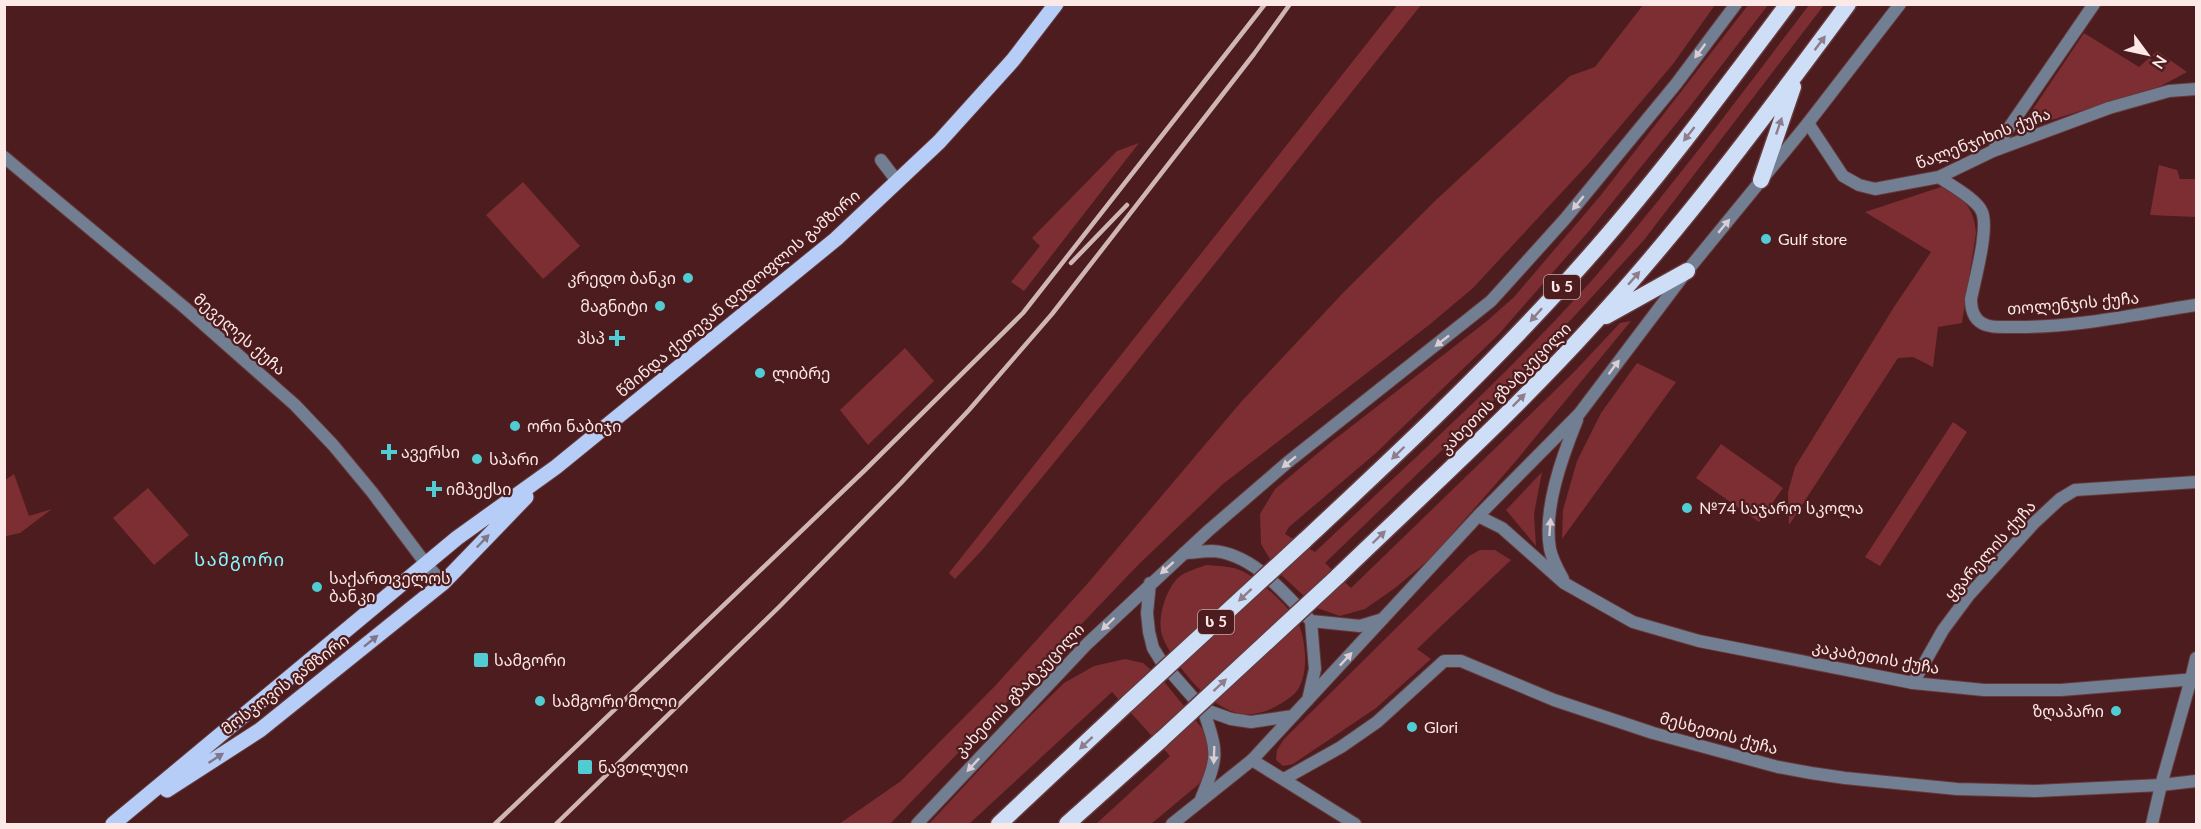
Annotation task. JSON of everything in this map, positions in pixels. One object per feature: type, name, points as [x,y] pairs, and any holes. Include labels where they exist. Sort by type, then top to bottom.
[{"type":"highway","name":"კახეთის გზატკეცილი","points":[[999,825],[1390,462],[1564,285],[1641,195],[1788,4]]},
{"type":"highway","name":"კახეთის გზატკეცილი","points":[[1067,825],[1337,577],[1478,441],[1595,322],[1693,207],[1848,4]]},
{"type":"highway","points":[[1761,180],[1797,73]]},
{"type":"highway","points":[[1595,322],[1687,271]]},
{"type":"main road","name":"წმინდა ქეთევან დედოფლის გამზირი","points":[[426,564],[457,538],[556,467],[836,239],[946,134],[1013,60],[1056,4]]},
{"type":"main road","name":"წმინდა ქეთევან დედოფლის გამზირი","points":[[443,584],[556,467]]},
{"type":"main road","name":"მოსკოვის გამზირი","points":[[113,825],[426,564]]},
{"type":"main road","name":"მოსკოვის გამზირი","points":[[113,825],[260,730],[443,584]]},
{"type":"street","name":"კახეთის გზატკეცილი","points":[[917,825],[1088,644],[1150,584],[1288,462],[1491,301],[1565,219],[1676,84],[1736,4]]},
{"type":"street","points":[[1172,825],[1252,760],[1478,516],[1579,414],[1687,271],[1809,123],[1900,4]]},
{"type":"street","points":[[1993,151],[2094,4]]},
{"type":"street","name":"წალენჯიხის ქუჩა","points":[[1809,123],[1843,176],[1859,185],[1875,189],[1939,177],[1993,151],[2109,108],[2169,91],[2196,89]]},
{"type":"street","name":"მეველეს ქუჩა","points":[[4,158],[176,300],[295,405],[368,487],[443,584]]},
{"type":"street","points":[[881,160],[897,181]]},
{"type":"street","name":"თოლენჯის ქუჩა","points":[[1939,177],[1975,202],[1982,212],[1985,229],[1971,308],[1978,321],[1986,326],[2030,327],[2103,320],[2196,305]]},
{"type":"street","points":[[1564,583],[1551,552],[1548,533],[1563,455],[1579,414]]},
{"type":"street","name":"ყვარელის ქუჩა","points":[[1913,683],[1943,630],[1969,595],[2034,523],[2060,499],[2075,490],[2196,482]]},
{"type":"street","name":"კაკაბეთის ქუჩა","points":[[1478,516],[1502,528],[1564,583],[1633,622],[1699,641],[1913,683],[1984,690],[2025,692],[2194,679]]},
{"type":"street","points":[[1184,553],[1214,551],[1238,558],[1273,582],[1311,621],[1315,669],[1308,701]]},
{"type":"street","points":[[1150,584],[1147,613],[1153,648],[1161,661],[1203,709],[1215,743],[1216,757],[1200,801]]},
{"type":"street","points":[[1311,621],[1360,626],[1385,618]]},
{"type":"street","points":[[2152,825],[2161,785],[2194,679],[2196,658]]},
{"type":"street","name":"მესხეთის ქუჩა","points":[[1284,779],[1341,747],[1377,722],[1444,661],[1461,661],[1554,700],[1653,733],[1778,767],[1811,773],[1957,789],[2036,791],[2161,785],[2196,781]]},
{"type":"street","points":[[1203,709],[1231,719],[1251,722],[1293,717]]},
{"type":"street","points":[[1252,760],[1355,825]]},
{"type":"shaded area","points":[[1398,4],[1421,5],[1122,380],[983,549],[955,579],[949,573]]},
{"type":"shaded area","points":[[1643,5],[1715,5],[1673,64],[1590,162],[1473,288],[1429,325],[1223,484],[1139,564],[890,824],[839,824],[901,781],[995,686],[1088,583],[1241,402],[1341,295],[1436,200],[1570,76],[1595,67]]},
{"type":"shaded area","points":[[1748,5],[1768,5],[1688,109],[1589,231],[1498,335],[1376,453],[1289,527],[1285,534],[1315,552],[1492,385],[1560,315],[1621,246],[1703,144],[1809,5],[1824,5],[1644,240],[1523,372],[1325,563],[1351,588],[1574,372],[1620,323],[1631,321],[1515,462],[1431,558],[1365,609],[1340,616],[1317,608],[1277,571],[1261,544],[1260,514],[1275,489],[1330,443],[1487,321],[1514,297],[1601,195]]},
{"type":"shaded area","points":[[2084,33],[2139,67],[2157,51],[2187,72],[2161,86],[2019,130]]},
{"type":"shaded area","points":[[1139,143],[1024,291],[1011,282],[1040,246],[1032,238],[1117,151]]},
{"type":"shaded area","points":[[2159,165],[2177,170],[2180,179],[2196,179],[2196,217],[2150,215]]},
{"type":"shaded area","points":[[523,182],[580,246],[543,279],[486,215]]},
{"type":"shaded area","points":[[1941,187],[1956,195],[1966,204],[1975,224],[1976,233],[1962,323],[1938,327],[1933,367],[1913,357],[1898,358],[1789,525],[1788,492],[1795,467],[1894,307],[1931,252],[1865,212]]},
{"type":"shaded area","points":[[905,348],[934,381],[868,445],[840,410]]},
{"type":"shaded area","points":[[1637,363],[1676,382],[1562,539],[1563,510],[1577,461],[1601,413]]},
{"type":"shaded area","points":[[1953,422],[1967,432],[1880,566],[1865,557]]},
{"type":"shaded area","points":[[1721,444],[1783,488],[1759,522],[1696,478]]},
{"type":"shaded area","points":[[1542,472],[1534,514],[1536,546],[1506,510]]},
{"type":"shaded area","points":[[14,474],[29,516],[52,509],[20,533],[7,536],[4,535],[5,480]]},
{"type":"shaded area","points":[[148,488],[189,535],[154,565],[113,518]]},
{"type":"shaded area","points":[[1480,550],[1495,550],[1511,560],[1417,649],[1431,659],[1376,708],[1293,764],[1283,766],[1276,760],[1277,750],[1284,739],[1469,556]]},
{"type":"shaded area","points":[[1206,565],[1234,568],[1249,575],[1281,602],[1298,623],[1305,651],[1304,672],[1298,690],[1281,704],[1255,714],[1230,711],[1195,685],[1168,649],[1161,631],[1161,615],[1169,590],[1181,576]]},
{"type":"shaded area","points":[[1125,659],[1143,663],[1162,679],[1205,732],[1210,753],[1209,766],[1199,784],[1151,824],[1096,824],[1170,756],[1112,692],[969,824],[929,824],[1021,725],[1064,683],[1094,666]]},
{"type":"railway","points":[[495,824],[865,470],[1023,313],[1265,4]]},
{"type":"railway","points":[[556,824],[780,606],[969,410],[1052,314],[1254,54],[1290,4]]},
{"type":"railway","points":[[1071,263],[1127,205]]},
{"type":"place","name":"Gulf store","points":[[1766,239]]},
{"type":"place","name":"კრედო ბანკი","points":[[688,278]]},
{"type":"place","name":"მაგნიტი","points":[[660,306]]},
{"type":"place","name":"პსპ","points":[[617,338]]},
{"type":"place","name":"ლიბრე","points":[[760,373]]},
{"type":"place","name":"ორი ნაბიჯი","points":[[515,426]]},
{"type":"place","name":"ავერსი","points":[[389,452]]},
{"type":"place","name":"სპარი","points":[[477,459]]},
{"type":"place","name":"იმპექსი","points":[[434,489]]},
{"type":"place","name":"№74 საჯარო სკოლა","points":[[1687,508]]},
{"type":"place","name":"საქართველოს ბანკი","points":[[317,587]]},
{"type":"place","name":"სამგორი","points":[[481,660]]},
{"type":"place","name":"სამგორი მოლი","points":[[540,701]]},
{"type":"place","name":"ზღაპარი","points":[[2116,711]]},
{"type":"place","name":"Glori","points":[[1412,727]]},
{"type":"place","name":"ნავთლუღი","points":[[585,767]]},
{"type":"district","name":"სამგორი","points":[[240,560]]}]
